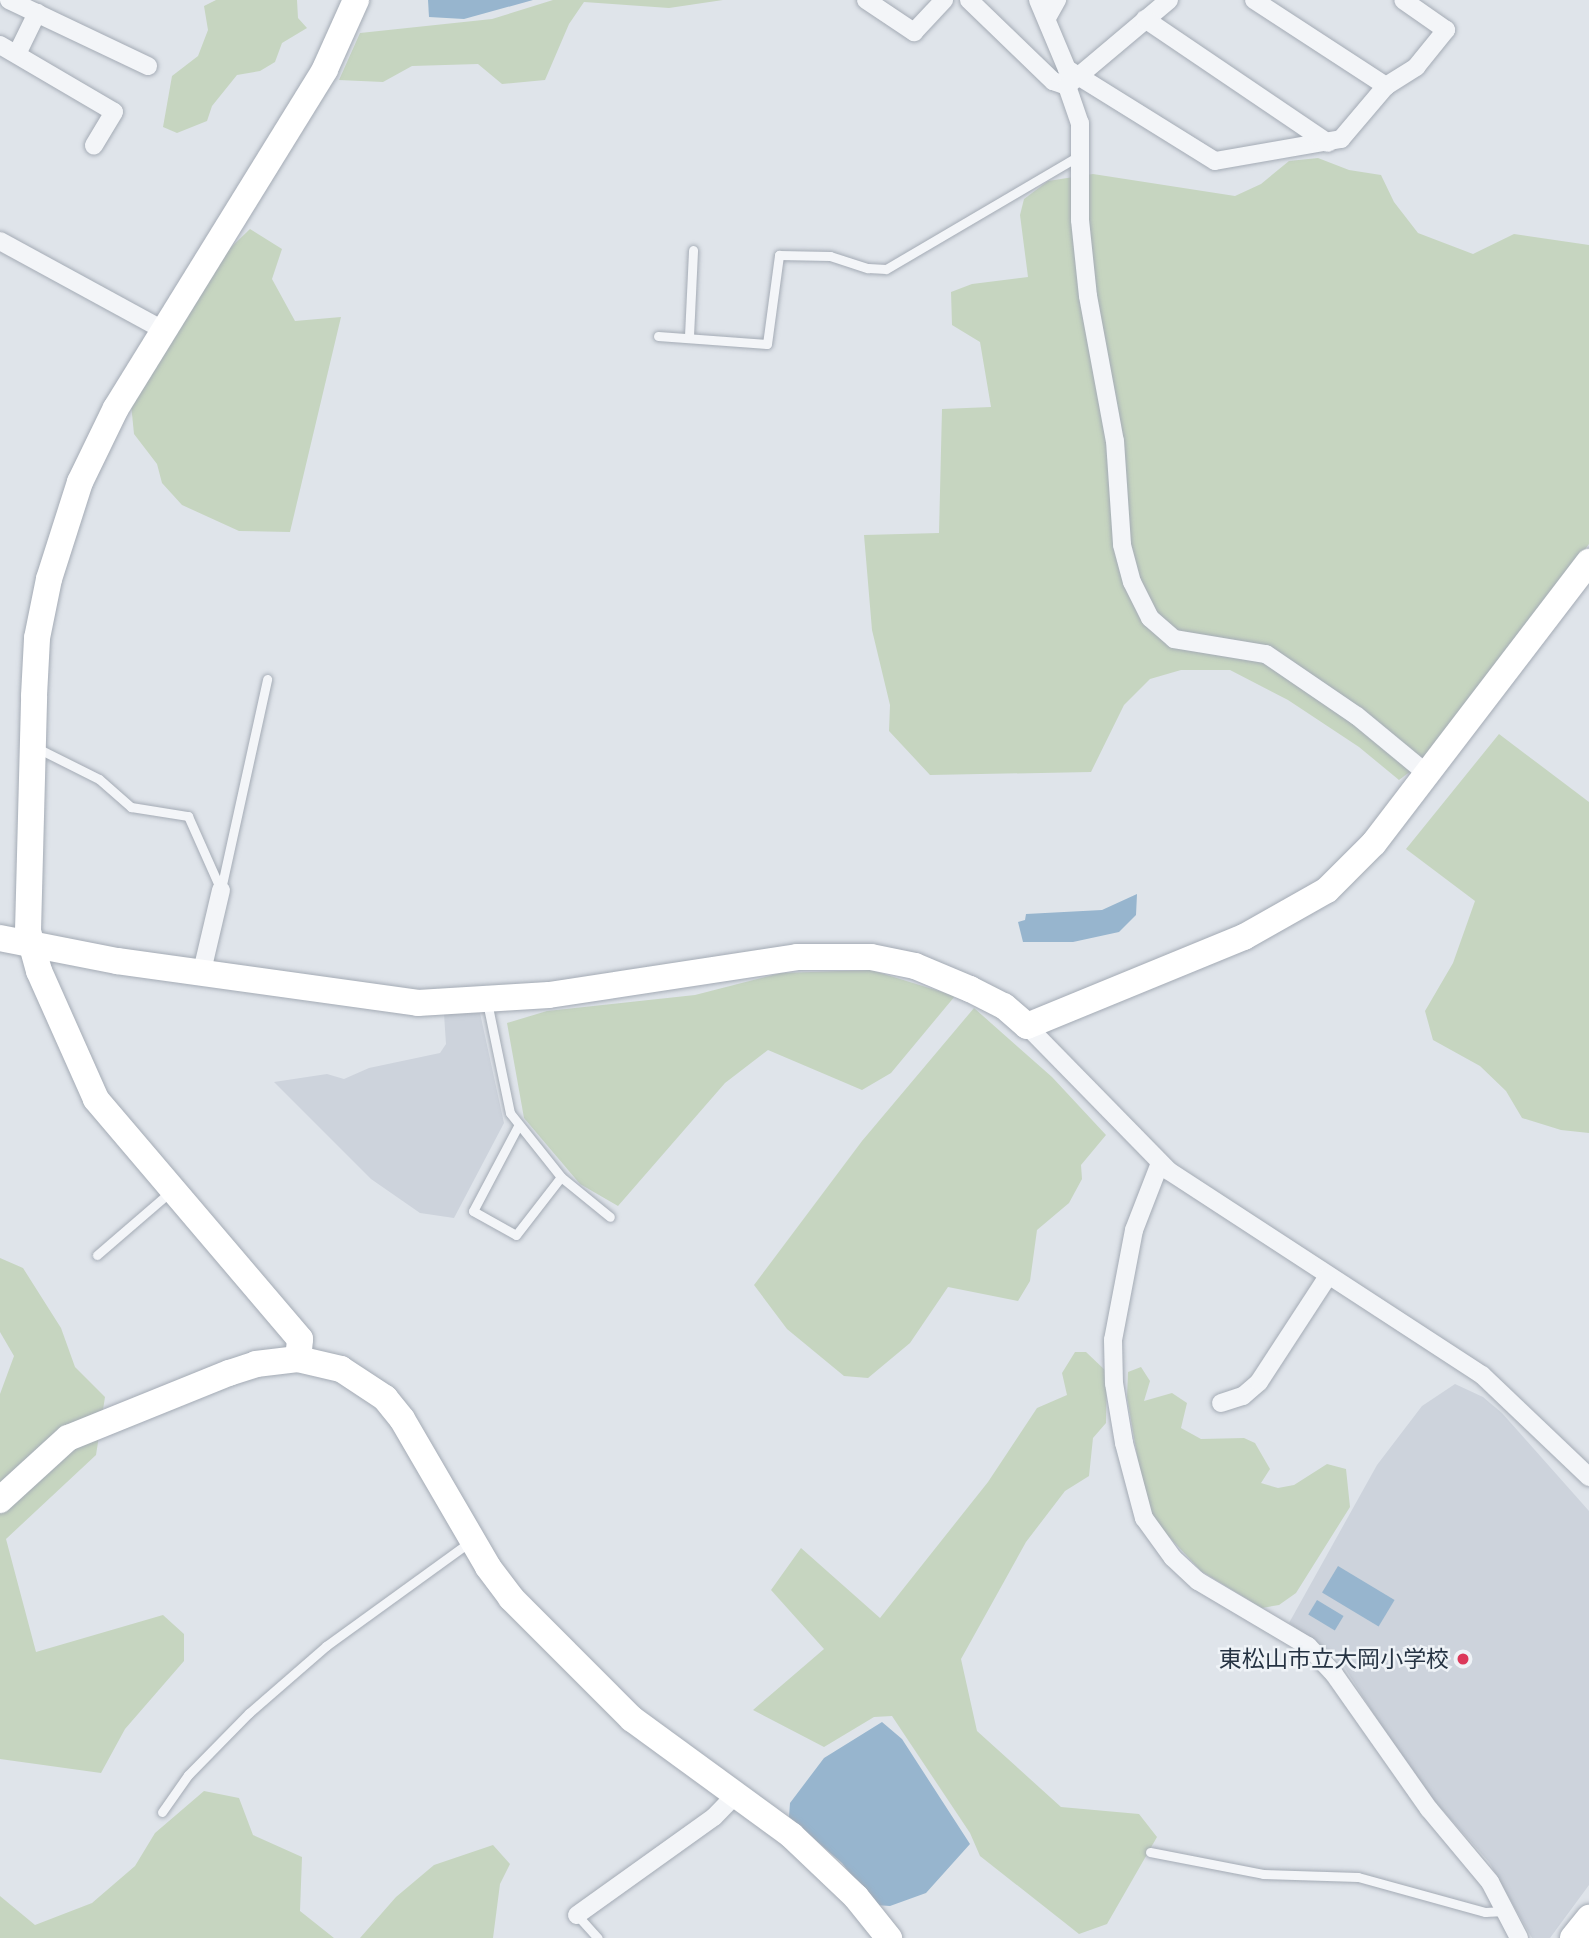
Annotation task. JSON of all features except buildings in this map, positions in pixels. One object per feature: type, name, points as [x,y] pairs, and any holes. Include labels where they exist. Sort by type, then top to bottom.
[{"type":"street","points":[[9,0],[148,66]]},
{"type":"street","points":[[298,1359],[300,1339],[96,1100],[29,943],[37,638],[64,528],[116,408],[325,69],[356,0]]},
{"type":"street","points":[[866,0],[914,32],[944,0]]},
{"type":"street","points":[[969,0],[1053,81],[1072,82],[1215,161],[1342,139],[1386,86],[1416,67],[1446,30],[1403,0]]},
{"type":"street","points":[[1038,0],[1072,82],[1080,123],[1077,157],[1088,296],[1115,441],[1122,545],[1150,618],[1174,639],[1266,654],[1357,716],[1425,772]]},
{"type":"street","points":[[1047,19],[1057,0]]},
{"type":"street","points":[[1072,82],[1169,0]]},
{"type":"street","points":[[1254,0],[1386,86]]},
{"type":"street","points":[[17,54],[37,13]]},
{"type":"street","points":[[1145,19],[1328,143]]},
{"type":"street","points":[[0,45],[114,112],[94,145]]},
{"type":"street","points":[[0,241],[163,330]]},
{"type":"street","points":[[1027,1027],[1244,937],[1293,912],[1348,872],[1589,562]]},
{"type":"street","points":[[202,971],[221,890]]},
{"type":"street","points":[[0,938],[117,961],[202,971],[358,997],[418,1003],[488,1002],[797,957],[871,957],[915,966],[1004,1006],[1160,1163],[1482,1375],[1589,1477]]},
{"type":"street","points":[[1160,1163],[1134,1230],[1113,1340],[1114,1383],[1124,1443],[1144,1518],[1173,1559],[1198,1581],[1308,1646],[1334,1674],[1417,1793],[1490,1882],[1519,1938]]},
{"type":"street","points":[[1221,1403],[1243,1396],[1259,1382],[1328,1276]]},
{"type":"street","points":[[0,1500],[68,1438],[229,1373],[256,1364],[298,1359],[341,1370],[385,1398],[402,1419],[472,1540],[511,1598],[605,1694],[824,1865],[889,1938]]},
{"type":"street","points":[[577,1914],[714,1817],[735,1795]]},
{"type":"lane","points":[[658,336],[689,336],[767,344],[779,255],[830,256],[868,268],[886,268],[1077,157]]},
{"type":"lane","points":[[689,336],[693,250]]},
{"type":"lane","points":[[221,890],[267,678]]},
{"type":"lane","points":[[33,747],[99,779],[131,807],[188,816],[221,890]]},
{"type":"lane","points":[[488,1002],[510,1113],[561,1177],[611,1217]]},
{"type":"lane","points":[[518,1126],[473,1211],[516,1235],[561,1177]]},
{"type":"lane","points":[[97,1255],[173,1189]]},
{"type":"lane","points":[[162,1812],[188,1775],[258,1704],[326,1646],[472,1540]]},
{"type":"lane","points":[[1150,1852],[1263,1874],[1358,1877],[1485,1912],[1505,1911]]},
{"type":"lane","points":[[577,1914],[598,1938]]},
{"type":"shaded area","points":[[480,1013],[504,1123],[454,1218],[420,1213],[371,1179],[274,1082],[327,1074],[344,1079],[369,1068],[440,1053],[446,1044],[444,1014]]},
{"type":"shaded area","name":"東松山市立大岡小学校","points":[[1455,1384],[1483,1397],[1502,1413],[1589,1511],[1589,1885],[1550,1938],[1532,1938],[1489,1862],[1413,1777],[1345,1668],[1328,1650],[1289,1623],[1377,1465],[1422,1406]]},
{"type":"green space","points":[[216,0],[297,0],[298,18],[307,28],[282,43],[275,62],[260,71],[237,75],[212,106],[207,121],[177,133],[163,127],[172,76],[198,56],[208,30],[204,6]]},
{"type":"green space","points":[[553,0],[723,0],[669,8],[584,2],[569,24],[545,80],[502,84],[478,64],[412,66],[383,82],[339,80],[360,33],[492,19]]},
{"type":"green space","points":[[1318,158],[1349,170],[1381,175],[1394,202],[1418,233],[1473,254],[1514,234],[1589,245],[1589,544],[1436,752],[1399,780],[1359,747],[1288,700],[1230,670],[1181,670],[1150,679],[1124,705],[1091,772],[930,775],[889,731],[890,705],[872,630],[864,535],[939,533],[942,409],[991,407],[980,342],[952,325],[951,292],[972,284],[1028,277],[1020,215],[1024,199],[1048,181],[1093,174],[1235,196],[1261,184],[1289,161]]},
{"type":"green space","points":[[250,229],[282,249],[272,279],[295,321],[341,317],[290,532],[239,531],[182,505],[162,483],[157,464],[134,434],[131,404],[222,256]]},
{"type":"green space","points":[[1499,734],[1589,802],[1589,1133],[1561,1130],[1522,1118],[1506,1091],[1480,1066],[1433,1040],[1425,1011],[1453,963],[1475,901],[1406,849]]},
{"type":"green space","points":[[871,970],[955,996],[891,1073],[862,1090],[768,1050],[725,1083],[618,1206],[580,1184],[524,1118],[507,1023],[547,1011],[695,995],[781,973]]},
{"type":"green space","points":[[974,1008],[1052,1077],[1106,1135],[1081,1165],[1082,1179],[1069,1203],[1037,1230],[1030,1281],[1018,1301],[948,1287],[910,1343],[868,1378],[844,1376],[787,1329],[754,1285],[862,1141]]},
{"type":"green space","points":[[0,1258],[23,1268],[61,1328],[75,1367],[105,1397],[96,1455],[6,1539],[36,1652],[163,1615],[184,1634],[184,1661],[125,1729],[101,1773],[0,1759],[0,1394],[14,1356],[0,1332]]},
{"type":"green space","points":[[1075,1352],[1086,1352],[1107,1372],[1106,1423],[1093,1438],[1089,1476],[1065,1491],[1026,1542],[961,1659],[977,1731],[1061,1807],[1139,1814],[1157,1837],[1107,1924],[1079,1934],[980,1856],[970,1833],[892,1716],[874,1717],[824,1747],[753,1710],[824,1649],[771,1590],[801,1548],[880,1618],[988,1482],[1037,1408],[1067,1395],[1062,1373]]},
{"type":"green space","points":[[1141,1367],[1150,1381],[1144,1401],[1172,1393],[1187,1403],[1181,1428],[1201,1439],[1244,1438],[1255,1443],[1270,1469],[1261,1483],[1278,1488],[1294,1485],[1327,1464],[1346,1469],[1350,1507],[1296,1593],[1279,1605],[1262,1608],[1201,1571],[1158,1525],[1145,1501],[1127,1397],[1128,1372]]},
{"type":"green space","points":[[204,1791],[239,1798],[253,1835],[302,1857],[300,1911],[334,1938],[0,1938],[0,1896],[35,1925],[92,1903],[135,1866],[155,1833]]},
{"type":"green space","points":[[493,1845],[510,1864],[500,1884],[493,1938],[360,1938],[396,1897],[434,1865]]},
{"type":"water","points":[[428,0],[533,0],[464,19],[429,17]]},
{"type":"water","points":[[1137,894],[1136,915],[1119,932],[1073,942],[1023,942],[1018,922],[1025,920],[1026,914],[1102,910]]},
{"type":"water","points":[[1338,1566],[1395,1600],[1379,1627],[1322,1593]]},
{"type":"water","points":[[1317,1600],[1344,1616],[1335,1631],[1308,1615]]},
{"type":"water","points":[[882,1722],[902,1739],[970,1844],[926,1893],[890,1906],[875,1905],[842,1863],[789,1817],[790,1803],[824,1758]]},
{"type":"place","name":"東松山市立大岡小学校","points":[[1463,1659]]}]
